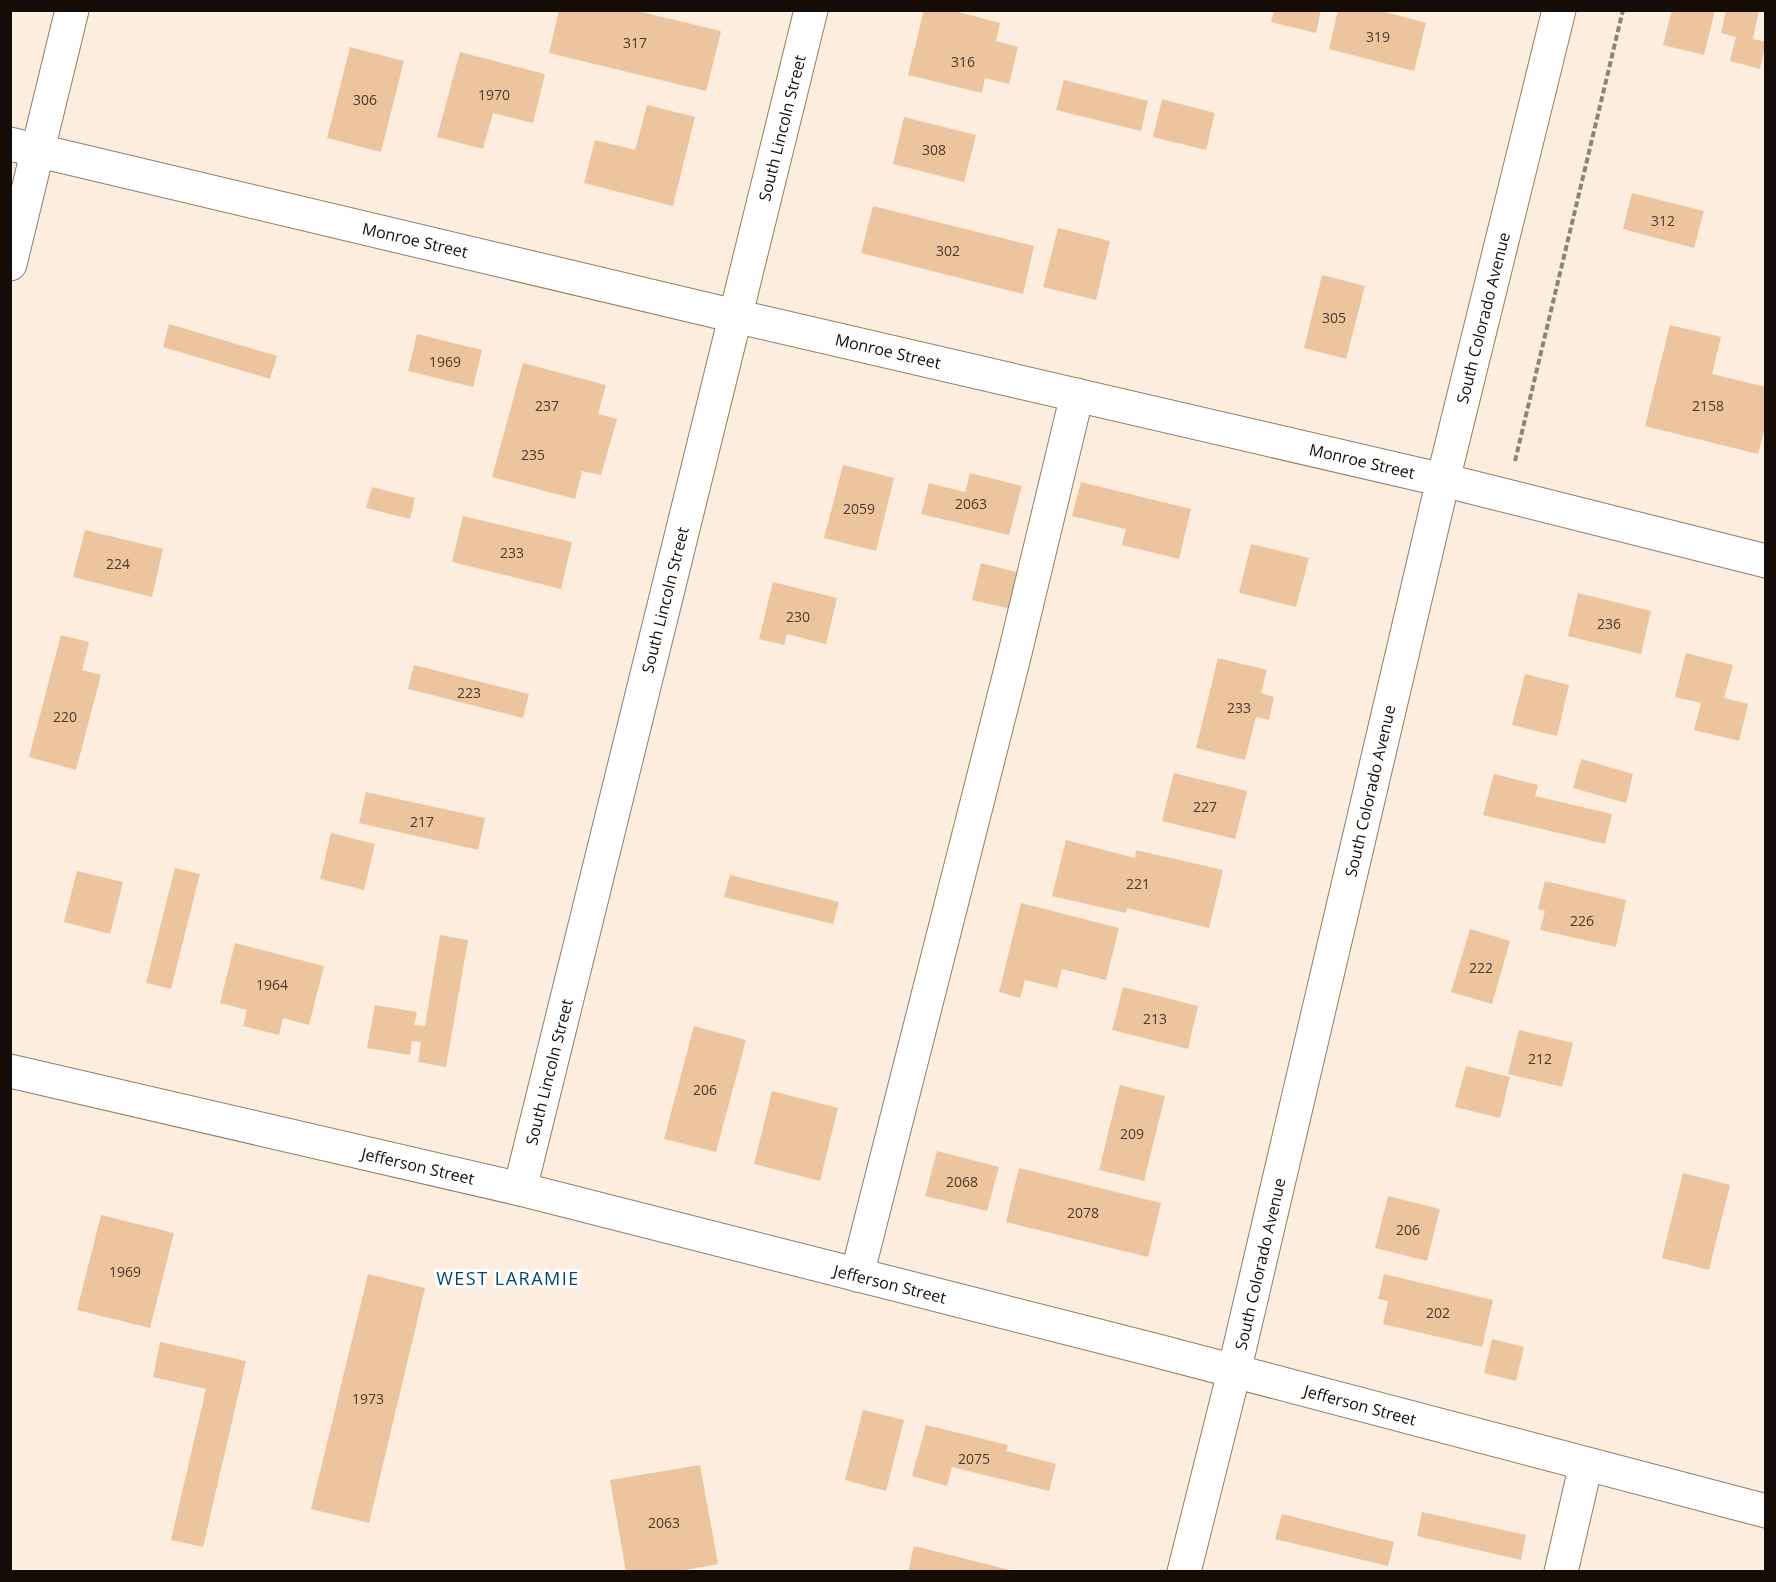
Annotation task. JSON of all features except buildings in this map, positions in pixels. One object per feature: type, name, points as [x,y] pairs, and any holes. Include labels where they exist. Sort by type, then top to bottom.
[{"type":"street","points":[[10,264],[24,147],[72,10]]},
{"type":"street","name":"South Lincoln Street","points":[[520,1190],[811,10]]},
{"type":"street","name":"South Colorado Avenue","points":[[1184,1572],[1234,1372],[1443,480],[1559,10]]},
{"type":"street","name":"Monroe Street","points":[[24,147],[735,316],[1443,480],[1766,561]]},
{"type":"street","points":[[857,1275],[1014,657],[1077,395]]},
{"type":"street","name":"Jefferson Street","points":[[10,1071],[520,1190],[1154,1350],[1766,1511]]},
{"type":"street","points":[[1561,1572],[1586,1464]]},
{"type":"path","points":[[1514,465],[1623,10]]},
{"type":"district","name":"WEST LARAMIE","points":[[508,1278]]}]
